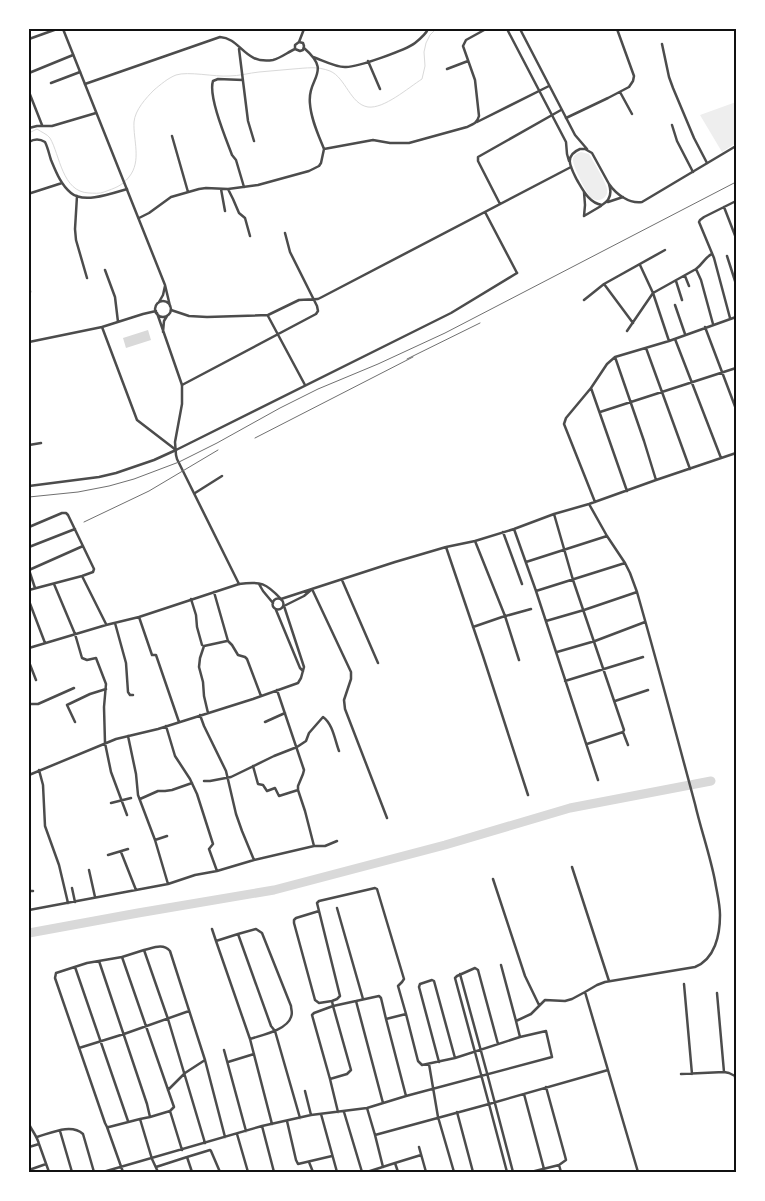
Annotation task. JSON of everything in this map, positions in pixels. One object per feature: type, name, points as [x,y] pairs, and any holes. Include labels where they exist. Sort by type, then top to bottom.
[{"type":"street","points":[[29,39],[57,29]]},
{"type":"street","points":[[63,29],[165,285],[170,311],[164,320],[163,333]]},
{"type":"street","points":[[295,49],[296,43],[299,42],[304,29]]},
{"type":"street","points":[[313,57],[347,67],[405,48],[415,43],[428,29]]},
{"type":"street","points":[[477,122],[479,109],[475,80],[464,50],[464,43],[469,38],[486,29]]},
{"type":"street","points":[[507,29],[566,142],[570,167],[584,192],[595,203],[602,206]]},
{"type":"street","points":[[520,29],[575,135],[595,156],[609,184],[622,197],[633,202],[642,202],[736,146]]},
{"type":"street","points":[[566,118],[630,86],[634,79],[617,29]]},
{"type":"street","points":[[85,84],[220,37],[231,40],[247,55],[266,60],[274,60],[295,49],[300,51],[304,48]]},
{"type":"street","points":[[139,218],[171,197],[206,188],[228,189],[269,183],[316,168],[321,164],[324,149],[310,110],[310,90],[318,72],[317,65],[313,57],[304,48],[304,45],[299,42]]},
{"type":"street","points":[[662,44],[672,88],[707,163]]},
{"type":"street","points":[[239,48],[248,121],[254,141]]},
{"type":"street","points":[[29,73],[73,55]]},
{"type":"street","points":[[368,61],[380,89]]},
{"type":"street","points":[[447,69],[468,61]]},
{"type":"street","points":[[51,83],[80,72]]},
{"type":"street","points":[[243,78],[218,79],[213,81],[212,84],[215,103],[244,187]]},
{"type":"street","points":[[324,149],[373,140],[390,143],[417,141],[467,127],[550,86]]},
{"type":"street","points":[[29,92],[42,126]]},
{"type":"street","points":[[620,92],[632,114]]},
{"type":"street","points":[[500,204],[478,161],[478,157],[561,110]]},
{"type":"street","points":[[29,128],[52,126],[96,113]]},
{"type":"street","points":[[672,125],[677,141],[693,172]]},
{"type":"street","points":[[172,136],[188,192]]},
{"type":"street","points":[[29,142],[41,140],[45,142],[62,183],[71,194],[95,198],[126,188]]},
{"type":"street","points":[[569,162],[576,151],[580,149],[589,150]]},
{"type":"street","points":[[170,311],[189,316],[207,317],[268,315],[299,300],[322,297],[570,167]]},
{"type":"street","points":[[31,193],[62,183]]},
{"type":"street","points":[[608,202],[609,184]]},
{"type":"street","points":[[221,189],[225,211]]},
{"type":"street","points":[[228,189],[239,213],[245,218],[250,236]]},
{"type":"street","points":[[584,192],[584,216],[608,202],[622,197]]},
{"type":"street","points":[[77,196],[76,240],[87,278]]},
{"type":"street","points":[[730,318],[712,254],[699,221],[736,201]]},
{"type":"street","points":[[724,208],[736,238]]},
{"type":"street","points":[[29,486],[116,473],[154,460],[190,444],[451,313],[518,273],[485,212]]},
{"type":"street","points":[[182,386],[316,314],[318,308],[290,252],[285,233]]},
{"type":"street","points":[[584,300],[604,284],[665,250]]},
{"type":"street","points":[[627,331],[654,293],[696,269],[705,258],[712,254]]},
{"type":"street","points":[[727,256],[736,284]]},
{"type":"street","points":[[640,265],[654,293],[670,341]]},
{"type":"street","points":[[696,269],[701,280],[713,324]]},
{"type":"street","points":[[105,270],[115,297],[118,322]]},
{"type":"street","points":[[685,276],[689,286]]},
{"type":"street","points":[[676,281],[682,300]]},
{"type":"street","points":[[604,284],[633,323]]},
{"type":"street","points":[[165,285],[163,295],[156,306],[156,312],[182,386],[182,404],[176,442],[176,455],[239,584]]},
{"type":"street","points":[[29,286],[30,292]]},
{"type":"street","points":[[159,302],[164,301],[170,306]]},
{"type":"street","points":[[675,305],[685,334]]},
{"type":"street","points":[[29,342],[102,327],[143,314],[156,312],[163,316],[170,311]]},
{"type":"street","points":[[268,315],[305,385]]},
{"type":"street","points":[[595,502],[564,424],[566,418],[591,388],[607,364],[615,357],[670,341],[736,317]]},
{"type":"street","points":[[102,327],[137,420],[176,450]]},
{"type":"street","points":[[705,327],[736,408]]},
{"type":"street","points":[[675,339],[721,458]]},
{"type":"street","points":[[646,348],[690,469]]},
{"type":"street","points":[[615,357],[656,480]]},
{"type":"street","points":[[600,412],[736,368]]},
{"type":"street","points":[[591,388],[627,491]]},
{"type":"street","points":[[29,445],[41,442]]},
{"type":"street","points":[[273,602],[275,599],[281,599],[395,562],[514,529],[736,453]]},
{"type":"street","points":[[195,493],[222,476]]},
{"type":"street","points":[[516,1021],[531,1014],[545,1000],[565,1001],[609,981],[695,967],[709,958],[718,936],[720,924],[719,902],[710,858],[637,592],[625,563],[589,504]]},
{"type":"street","points":[[29,527],[66,513],[94,569],[93,572],[82,576],[29,590]]},
{"type":"street","points":[[554,514],[573,580],[595,641],[628,745]]},
{"type":"street","points":[[29,547],[75,529]]},
{"type":"street","points":[[514,529],[598,780]]},
{"type":"street","points":[[503,532],[522,584]]},
{"type":"street","points":[[526,562],[607,536]]},
{"type":"street","points":[[475,541],[505,616],[519,660]]},
{"type":"street","points":[[35,588],[29,570],[83,546]]},
{"type":"street","points":[[446,547],[528,795]]},
{"type":"street","points":[[536,591],[625,563]]},
{"type":"street","points":[[82,576],[106,625]]},
{"type":"street","points":[[342,580],[378,663]]},
{"type":"street","points":[[29,648],[139,617],[239,584],[253,582],[266,585],[284,603],[304,667],[298,683],[158,729],[105,743],[29,774]]},
{"type":"street","points":[[54,584],[75,634],[82,658],[87,660],[96,658],[105,678],[105,743],[111,772],[127,815]]},
{"type":"street","points":[[259,584],[273,602],[273,606],[303,671]]},
{"type":"street","points":[[276,610],[280,610],[304,596],[312,589]]},
{"type":"street","points":[[312,589],[351,672],[351,679],[344,700],[345,709],[387,818]]},
{"type":"street","points":[[214,592],[228,640],[238,655],[247,659],[261,696]]},
{"type":"street","points":[[546,621],[637,592]]},
{"type":"street","points":[[191,599],[196,615],[200,642],[204,646]]},
{"type":"street","points":[[29,601],[46,643]]},
{"type":"street","points":[[474,627],[531,609]]},
{"type":"street","points":[[139,617],[152,656],[156,655],[179,722]]},
{"type":"street","points":[[556,652],[595,641],[645,622]]},
{"type":"street","points":[[115,623],[126,663],[128,692],[130,695],[133,695]]},
{"type":"street","points":[[204,646],[228,640]]},
{"type":"street","points":[[204,646],[199,667],[208,713]]},
{"type":"street","points":[[565,681],[643,657]]},
{"type":"street","points":[[29,662],[36,680]]},
{"type":"street","points":[[29,704],[38,704],[74,688]]},
{"type":"street","points":[[75,722],[67,705],[106,689]]},
{"type":"street","points":[[277,690],[304,770],[298,790],[306,811],[314,846]]},
{"type":"street","points":[[615,701],[648,690]]},
{"type":"street","points":[[265,722],[285,713]]},
{"type":"street","points":[[200,715],[226,771],[239,822],[254,860]]},
{"type":"street","points":[[204,781],[228,778],[274,756],[297,748],[306,741],[309,733],[323,718],[331,728],[339,751]]},
{"type":"street","points":[[166,726],[175,756],[197,794],[213,844],[209,849],[217,870]]},
{"type":"street","points":[[587,744],[623,732]]},
{"type":"street","points":[[128,736],[136,774],[137,790],[168,884]]},
{"type":"street","points":[[253,766],[258,785],[263,785],[267,790],[276,788],[280,796],[298,790]]},
{"type":"street","points":[[39,770],[43,786],[44,826],[59,865],[68,903]]},
{"type":"street","points":[[140,799],[158,791],[172,790],[192,783]]},
{"type":"street","points":[[111,803],[131,798]]},
{"type":"street","points":[[155,840],[166,836]]},
{"type":"street","points":[[29,910],[168,884],[195,875],[314,846],[325,846],[337,841]]},
{"type":"street","points":[[108,855],[128,848]]},
{"type":"street","points":[[121,852],[136,890]]},
{"type":"street","points":[[572,867],[609,981]]},
{"type":"street","points":[[90,870],[95,897]]},
{"type":"street","points":[[492,879],[525,976],[539,1005]]},
{"type":"street","points":[[72,888],[75,902]]},
{"type":"street","points":[[103,1172],[262,1126],[311,1115],[367,1108],[487,1073],[552,1057],[546,1031],[520,1037],[456,1058],[422,1065],[418,1061],[398,986],[404,979],[376,888],[317,903],[319,911],[340,996],[332,1001],[319,1003],[316,1000],[294,920],[319,911]]},
{"type":"street","points":[[337,908],[363,999]]},
{"type":"street","points":[[212,929],[250,1039],[272,1124]]},
{"type":"street","points":[[216,941],[256,929],[260,930],[290,1006],[292,1014],[288,1022],[275,1031],[250,1039]]},
{"type":"street","points":[[238,934],[270,1026],[275,1031],[300,1118]]},
{"type":"street","points":[[123,1172],[108,1127],[104,1123],[55,976],[56,973],[87,963],[122,957],[144,950],[162,946],[168,948],[205,1060],[225,1137]]},
{"type":"street","points":[[144,950],[168,1019],[205,1143]]},
{"type":"street","points":[[108,1127],[170,1111],[174,1107],[122,957]]},
{"type":"street","points":[[99,961],[145,1095],[150,1117]]},
{"type":"street","points":[[501,965],[520,1037]]},
{"type":"street","points":[[76,967],[128,1121]]},
{"type":"street","points":[[498,1044],[478,970],[475,968],[460,974],[455,978],[507,1172]]},
{"type":"street","points":[[460,974],[513,1172]]},
{"type":"street","points":[[439,1062],[419,987],[420,984],[432,980],[434,981],[456,1058]]},
{"type":"street","points":[[684,984],[692,1074]]},
{"type":"street","points":[[585,992],[638,1172]]},
{"type":"street","points":[[717,993],[724,1072]]},
{"type":"street","points":[[338,1112],[312,1016],[314,1013],[333,1006],[356,1000],[379,996],[406,1096]]},
{"type":"street","points":[[356,1000],[382,1103]]},
{"type":"street","points":[[330,1079],[347,1074],[350,1070],[332,1001]]},
{"type":"street","points":[[79,1048],[189,1011]]},
{"type":"street","points":[[386,1019],[406,1014]]},
{"type":"street","points":[[224,1050],[246,1131]]},
{"type":"street","points":[[228,1062],[254,1054]]},
{"type":"street","points":[[168,1090],[185,1073],[205,1060]]},
{"type":"street","points":[[428,1064],[438,1117],[454,1172]]},
{"type":"street","points":[[375,1135],[608,1070]]},
{"type":"street","points":[[681,1074],[729,1073],[736,1076],[736,1090]]},
{"type":"street","points":[[531,1172],[559,1165],[566,1160],[546,1087]]},
{"type":"street","points":[[305,1090],[311,1115]]},
{"type":"street","points":[[524,1094],[544,1169]]},
{"type":"street","points":[[367,1108],[384,1167]]},
{"type":"street","points":[[170,1111],[182,1150]]},
{"type":"street","points":[[344,1112],[362,1172]]},
{"type":"street","points":[[457,1112],[473,1172]]},
{"type":"street","points":[[321,1114],[337,1172]]},
{"type":"street","points":[[140,1119],[152,1159],[158,1172]]},
{"type":"street","points":[[287,1121],[297,1162],[300,1164],[332,1156]]},
{"type":"street","points":[[29,1124],[37,1138],[49,1172]]},
{"type":"street","points":[[495,1127],[501,1125]]},
{"type":"street","points":[[262,1126],[273,1172]]},
{"type":"street","points":[[37,1138],[68,1129],[82,1133],[94,1172]]},
{"type":"street","points":[[60,1130],[72,1172]]},
{"type":"street","points":[[237,1134],[248,1172]]},
{"type":"street","points":[[29,1147],[39,1144]]},
{"type":"street","points":[[419,1146],[426,1172]]},
{"type":"street","points":[[156,1167],[211,1151],[220,1172]]},
{"type":"street","points":[[367,1172],[421,1155]]},
{"type":"street","points":[[187,1157],[192,1172]]},
{"type":"street","points":[[309,1162],[313,1172]]},
{"type":"street","points":[[395,1163],[398,1172]]},
{"type":"street","points":[[29,1170],[46,1164]]},
{"type":"street","points":[[559,1165],[561,1172]]},
{"type":"shaded area","points":[[736,102],[736,143],[722,152],[700,115]]},
{"type":"shaded area","points":[[581,152],[589,154],[606,186],[607,193],[601,200],[591,198],[577,173],[573,159],[576,154]]},
{"type":"shaded area","points":[[148,330],[151,340],[126,348],[123,338]]},
{"type":"waterway","points":[[29,133],[37,129],[50,138],[63,172],[73,186],[80,191],[102,193],[121,185],[133,171],[136,157],[134,122],[136,113],[144,100],[173,76],[181,74],[233,76],[259,72],[321,68],[335,74],[352,96],[362,105],[374,107],[388,101],[422,79],[425,66],[424,52],[426,43],[436,29]]},
{"type":"waterway","points":[[29,933],[274,890],[445,845],[570,808],[711,781]]},
{"type":"railway","points":[[29,497],[78,492],[109,486],[179,462],[318,389],[445,333],[736,182]]},
{"type":"railway","points":[[407,359],[480,323]]},
{"type":"railway","points":[[255,438],[413,357]]},
{"type":"railway","points":[[84,522],[149,491],[218,450]]}]
